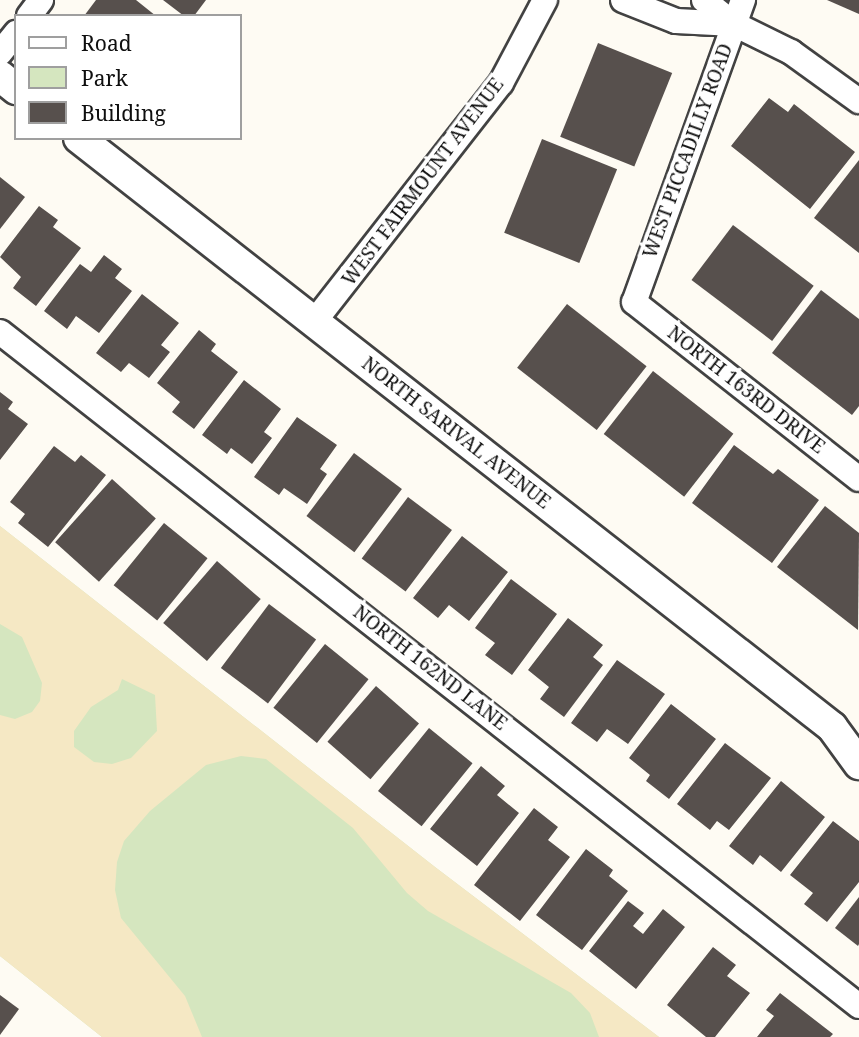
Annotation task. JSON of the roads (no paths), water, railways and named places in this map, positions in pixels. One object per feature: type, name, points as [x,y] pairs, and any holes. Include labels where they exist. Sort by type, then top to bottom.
[{"type":"street","name":"WEST FAIRMOUNT AVENUE","points":[[314,322],[501,83],[545,0]]},
{"type":"street","points":[[623,0],[676,20],[734,24]]},
{"type":"street","points":[[704,0],[734,24],[790,52],[859,101]]},
{"type":"street","name":"WEST PICCADILLY ROAD","points":[[634,302],[743,0]]},
{"type":"street","points":[[0,53],[14,36]]},
{"type":"street","points":[[0,76],[14,87]]},
{"type":"street","name":"NORTH SARIVAL AVENUE","points":[[82,140],[846,732],[859,764]]},
{"type":"street","name":"NORTH 163RD DRIVE","points":[[634,302],[859,479]]},
{"type":"street","name":"NORTH 162ND LANE","points":[[0,332],[859,1006]]}]
